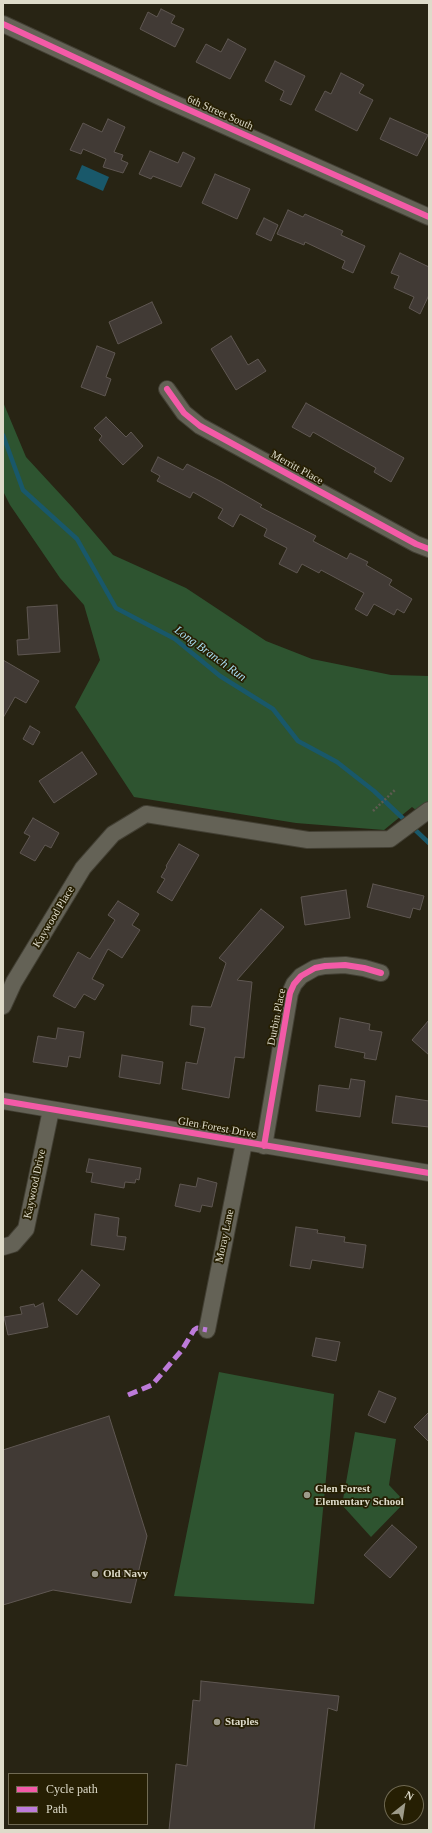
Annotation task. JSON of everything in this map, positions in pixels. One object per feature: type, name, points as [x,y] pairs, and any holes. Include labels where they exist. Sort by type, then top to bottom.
[{"type":"street","name":"6th Street South","points":[[3,24],[160,97],[429,217]]},
{"type":"street","name":"Merritt Place","points":[[167,390],[184,413],[200,426],[416,544],[429,549]]},
{"type":"street","name":"Kaywood Place","points":[[3,1006],[14,982],[83,868],[113,834],[146,814],[308,840],[390,839],[423,815]]},
{"type":"street","name":"Durbin Place","points":[[264,1146],[290,993],[294,984],[301,976],[315,968],[325,966],[345,965],[364,968],[381,974]]},
{"type":"street","name":"Glen Forest Drive","points":[[3,1101],[244,1143],[429,1173]]},
{"type":"street","name":"Kaywood Drive","points":[[3,1247],[25,1242],[26,1229],[51,1110]]},
{"type":"street","name":"Moray Lane","points":[[207,1330],[244,1143]]},
{"type":"path","points":[[373,811],[396,789]]},
{"type":"green space","points":[[3,402],[26,457],[73,508],[113,555],[186,588],[266,641],[312,659],[391,675],[429,676],[429,820],[412,807],[384,830],[296,823],[134,797],[75,707],[100,660],[84,605],[60,578],[10,505],[3,491]]},
{"type":"green space","points":[[219,1372],[334,1394],[314,1604],[174,1596]]},
{"type":"green space","points":[[355,1432],[396,1439],[389,1485],[405,1502],[371,1537],[342,1505]]},
{"type":"water","points":[[82,165],[109,177],[103,191],[76,179]]},
{"type":"building","points":[[161,9],[175,16],[171,23],[184,29],[175,47],[140,29],[148,12],[157,17]]},
{"type":"building","points":[[228,39],[246,49],[230,79],[196,62],[206,44],[221,52]]},
{"type":"building","points":[[275,61],[305,76],[291,105],[280,100],[284,91],[265,81]]},
{"type":"building","points":[[341,73],[364,85],[359,93],[373,100],[357,131],[315,110],[325,91],[331,94]]},
{"type":"building","points":[[390,118],[428,135],[417,156],[380,139]]},
{"type":"building","points":[[108,119],[125,127],[114,152],[123,155],[121,160],[128,163],[123,173],[103,167],[106,159],[83,149],[81,154],[70,150],[83,123],[102,132]]},
{"type":"building","points":[[150,151],[178,163],[183,152],[195,158],[181,187],[153,176],[151,179],[139,174]]},
{"type":"building","points":[[215,174],[250,189],[237,219],[202,203]]},
{"type":"building","points":[[288,210],[303,217],[305,214],[343,231],[341,235],[365,246],[353,273],[342,268],[345,261],[305,242],[304,245],[277,234]]},
{"type":"building","points":[[264,218],[278,225],[271,241],[256,234]]},
{"type":"building","points":[[400,253],[429,267],[429,295],[420,314],[409,308],[414,297],[394,288],[399,276],[391,273]]},
{"type":"building","points":[[152,302],[162,323],[118,344],[109,322]]},
{"type":"building","points":[[231,336],[248,365],[258,359],[266,371],[236,390],[211,349]]},
{"type":"building","points":[[97,346],[115,353],[106,377],[111,379],[105,396],[81,387]]},
{"type":"building","points":[[306,403],[404,458],[391,482],[374,472],[376,468],[313,432],[310,437],[292,427]]},
{"type":"building","points":[[106,417],[126,437],[131,432],[143,446],[123,465],[99,440],[102,436],[94,428]]},
{"type":"building","points":[[158,457],[183,470],[187,464],[222,482],[262,505],[260,507],[316,536],[313,541],[347,559],[350,553],[368,562],[366,565],[392,580],[389,585],[412,599],[404,613],[397,609],[394,615],[374,604],[367,616],[355,609],[364,593],[321,570],[319,573],[302,564],[297,573],[279,564],[287,548],[264,536],[267,529],[240,514],[233,527],[218,518],[223,509],[193,492],[190,498],[157,481],[160,476],[151,471]]},
{"type":"building","points":[[57,605],[60,652],[18,655],[17,640],[29,639],[27,607]]},
{"type":"building","points":[[3,660],[39,681],[26,703],[15,697],[3,718]]},
{"type":"building","points":[[30,726],[40,732],[33,745],[23,739]]},
{"type":"building","points":[[82,752],[97,774],[54,803],[39,781]]},
{"type":"building","points":[[33,818],[59,833],[51,848],[45,845],[35,861],[20,853],[30,836],[24,833]]},
{"type":"building","points":[[179,844],[199,855],[172,901],[157,892],[165,879],[161,877],[167,867],[166,866]]},
{"type":"building","points":[[373,884],[424,896],[420,910],[413,908],[410,918],[367,907]]},
{"type":"building","points":[[346,890],[350,918],[305,925],[301,897]]},
{"type":"building","points":[[118,901],[139,914],[132,925],[140,930],[122,958],[108,949],[92,979],[104,985],[95,1000],[84,994],[75,1008],[53,996],[78,952],[90,959],[115,920],[108,915]]},
{"type":"building","points":[[261,909],[284,927],[237,980],[252,982],[244,1058],[235,1057],[229,1098],[182,1089],[186,1062],[197,1064],[205,1028],[190,1025],[192,1006],[211,1007],[226,963],[219,958]]},
{"type":"building","points":[[340,1018],[370,1024],[369,1030],[382,1032],[376,1060],[364,1058],[365,1053],[335,1047]]},
{"type":"building","points":[[429,1020],[429,1055],[412,1040]]},
{"type":"building","points":[[58,1028],[84,1032],[80,1058],[69,1056],[67,1067],[33,1062],[38,1036],[56,1039]]},
{"type":"building","points":[[122,1055],[163,1062],[160,1084],[119,1077]]},
{"type":"building","points":[[351,1079],[365,1081],[360,1117],[316,1111],[319,1085],[349,1089]]},
{"type":"building","points":[[396,1096],[429,1101],[429,1127],[392,1123]]},
{"type":"building","points":[[89,1159],[141,1168],[139,1180],[136,1179],[135,1183],[125,1182],[124,1188],[91,1182],[93,1173],[86,1172]]},
{"type":"building","points":[[198,1178],[217,1183],[212,1207],[202,1205],[200,1212],[175,1206],[180,1184],[196,1187]]},
{"type":"building","points":[[95,1214],[119,1218],[117,1236],[126,1237],[124,1250],[91,1245]]},
{"type":"building","points":[[296,1227],[318,1230],[317,1233],[345,1237],[344,1242],[366,1245],[363,1268],[312,1260],[310,1269],[290,1266]]},
{"type":"building","points":[[82,1270],[100,1285],[77,1315],[58,1300]]},
{"type":"building","points":[[43,1303],[48,1327],[8,1335],[4,1317],[22,1314],[20,1307],[34,1304],[35,1307]]},
{"type":"building","points":[[316,1338],[340,1342],[336,1361],[312,1356]]},
{"type":"building","points":[[379,1391],[396,1398],[385,1423],[368,1415]]},
{"type":"building","points":[[429,1412],[429,1442],[414,1427]]},
{"type":"building","points":[[109,1416],[147,1536],[131,1603],[53,1590],[3,1605],[3,1450]]},
{"type":"building","points":[[392,1525],[417,1547],[390,1578],[364,1555]]},
{"type":"building","points":[[201,1681],[339,1696],[337,1711],[328,1708],[314,1830],[169,1830],[176,1764],[187,1766],[193,1700],[200,1701]]},
{"type":"waterway","name":"Long Branch Run","points":[[3,435],[23,490],[77,539],[116,608],[175,639],[220,676],[273,709],[298,741],[337,762],[374,791],[429,843]]},
{"type":"marked path","points":[[128,1395],[152,1385],[182,1350],[194,1330],[197,1328],[207,1330]]},
{"type":"cycle path","points":[[3,24],[160,97],[429,217]]},
{"type":"cycle path","points":[[167,389],[184,413],[200,426],[416,544],[429,549]]},
{"type":"cycle path","points":[[264,1146],[290,993],[294,984],[301,976],[315,968],[325,966],[345,965],[381,973]]},
{"type":"cycle path","points":[[3,1101],[429,1173]]},
{"type":"place","name":"Glen Forest Elementary School","points":[[307,1495]]},
{"type":"place","name":"Old Navy","points":[[95,1574]]},
{"type":"place","name":"Staples","points":[[217,1722]]}]
